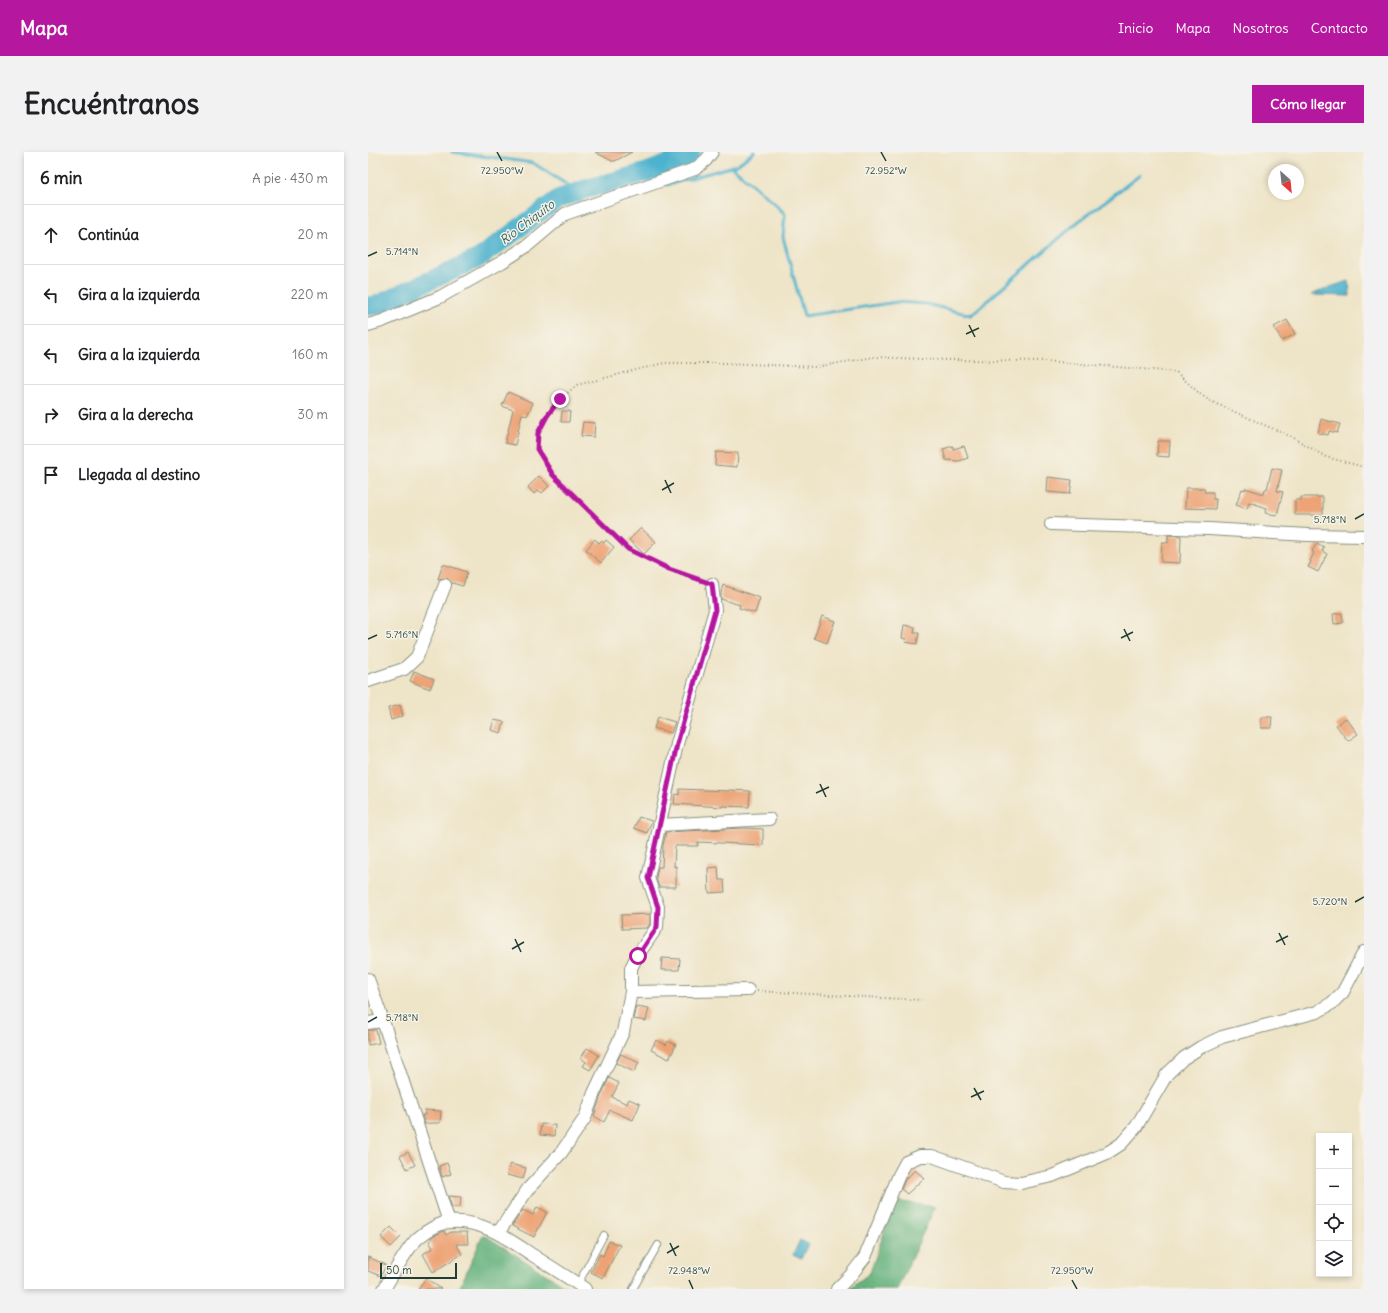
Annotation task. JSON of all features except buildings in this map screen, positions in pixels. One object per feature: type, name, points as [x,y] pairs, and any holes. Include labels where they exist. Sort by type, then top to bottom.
[{"type":"street","points":[[368,325],[382,321],[440,297],[496,266],[527,246],[565,214],[696,169],[712,152]]},
{"type":"street","points":[[1051,524],[1209,529],[1308,536],[1364,536]]},
{"type":"street","points":[[498,1233],[528,1189],[561,1153],[585,1118],[594,1092],[623,1032],[631,992],[631,968],[657,927],[658,907],[648,878],[677,744],[715,610],[712,584]]},
{"type":"street","points":[[368,681],[404,669],[417,657],[445,585]]},
{"type":"street","points":[[660,825],[769,819]]},
{"type":"street","points":[[837,1289],[851,1275],[865,1257],[899,1175],[906,1162],[920,1156],[932,1156],[1004,1182],[1021,1183],[1052,1176],[1107,1153],[1121,1144],[1136,1127],[1167,1074],[1184,1058],[1222,1037],[1317,1012],[1332,1003],[1343,992],[1364,952]]},
{"type":"street","points":[[368,979],[449,1222]]},
{"type":"street","points":[[631,992],[748,990]]},
{"type":"street","points":[[368,1023],[383,1021]]},
{"type":"street","points":[[384,1289],[417,1239],[430,1230],[449,1222],[480,1226],[498,1233],[582,1287]]},
{"type":"lane","points":[[582,1287],[604,1235]]},
{"type":"lane","points":[[633,1289],[658,1245]]},
{"type":"path","points":[[712,584],[669,569],[628,549],[553,475],[537,449],[538,433],[547,416],[560,399],[577,385],[664,363],[725,363],[816,367],[873,357],[949,360],[1045,361],[1176,372],[1210,401],[1294,438],[1326,457],[1364,467]]},
{"type":"path","points":[[748,990],[921,1000]]},
{"type":"green space","points":[[895,1201],[935,1207],[897,1289],[848,1289],[870,1273]]},
{"type":"green space","points":[[483,1235],[489,1238],[569,1289],[459,1289]]},
{"type":"water","points":[[1349,281],[1350,296],[1311,295],[1330,287]]},
{"type":"water","points":[[800,1240],[808,1244],[801,1259],[793,1255]]},
{"type":"waterway","points":[[452,152],[533,163],[580,193]]},
{"type":"waterway","name":"Río Chiquito","points":[[368,306],[377,305],[479,258],[558,199],[586,189],[647,172],[687,157],[691,152]]},
{"type":"waterway","points":[[667,185],[737,165],[754,152]]},
{"type":"waterway","points":[[731,166],[785,214],[783,237],[804,316],[897,302],[926,304],[971,315],[1079,221],[1140,175]]},
{"type":"route","points":[[560,399],[547,416],[538,433],[537,449],[553,475],[628,549],[669,569],[712,584],[714,593],[715,610],[677,744],[648,878],[658,907],[657,927],[638,956]]}]
